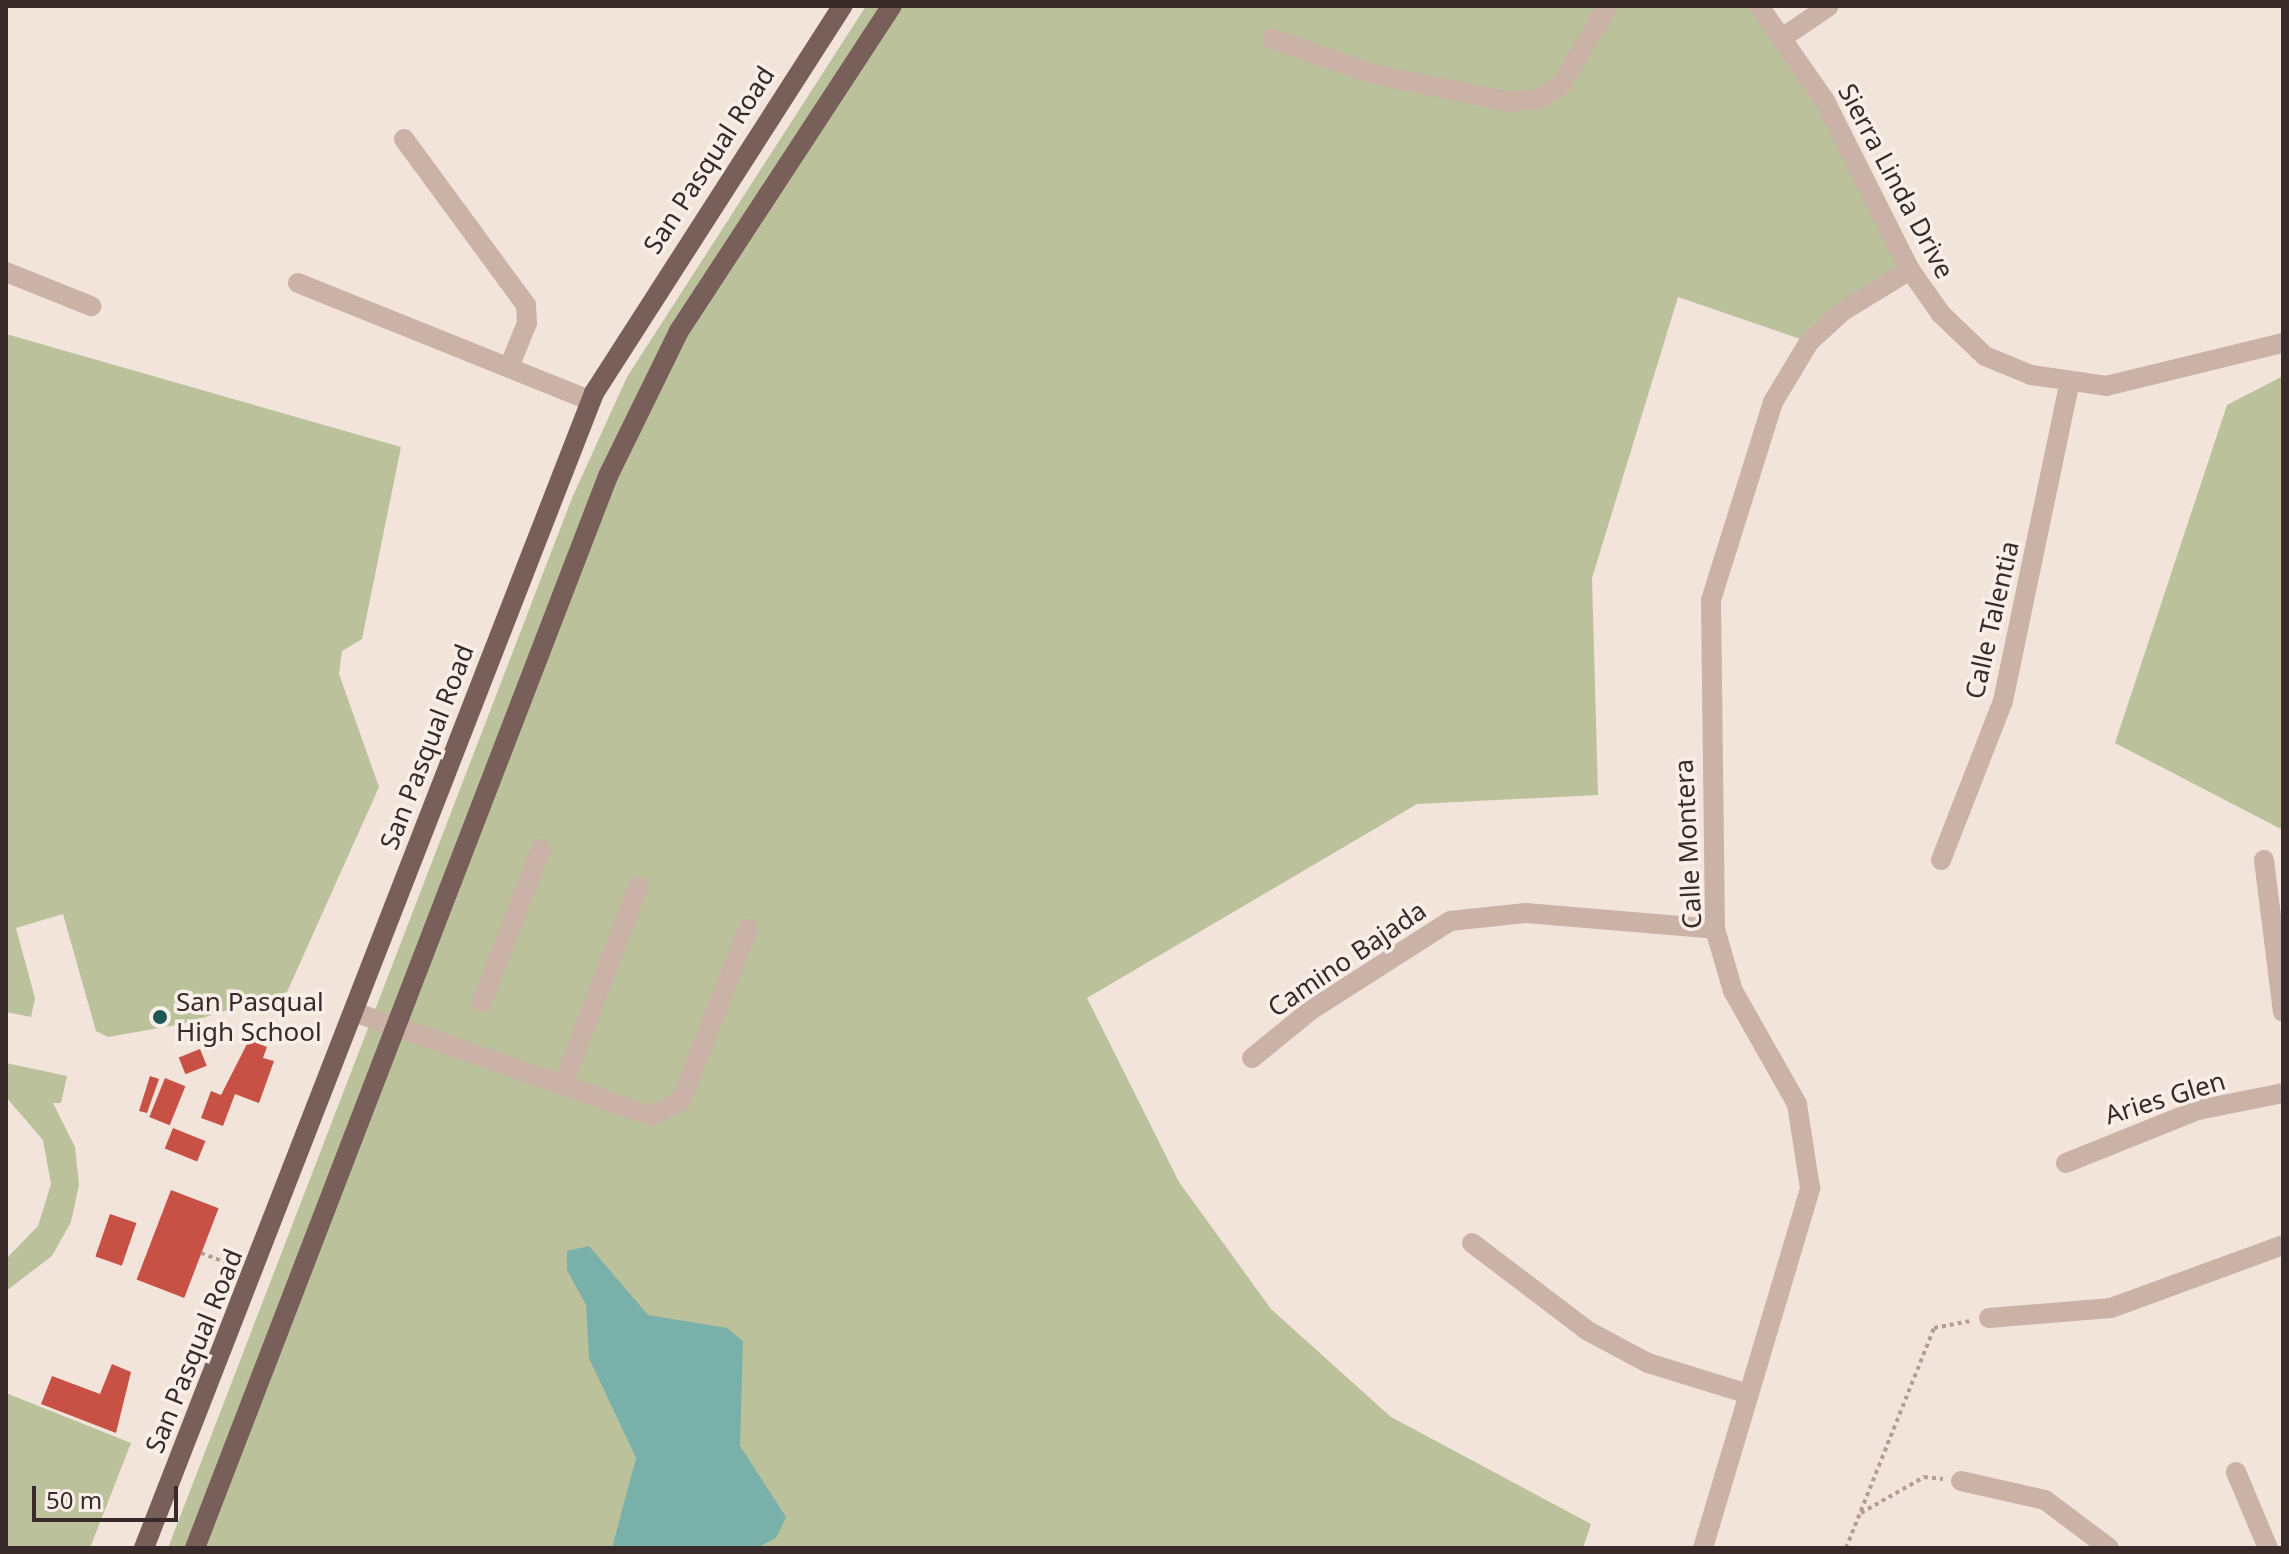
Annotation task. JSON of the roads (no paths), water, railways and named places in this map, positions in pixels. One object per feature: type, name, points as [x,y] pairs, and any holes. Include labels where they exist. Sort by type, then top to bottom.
[{"type":"main road","name":"San Pasqual Road","points":[[144,1548],[591,401],[680,249],[842,6]]},
{"type":"main road","points":[[195,1548],[581,540],[647,392],[702,294],[892,6]]},
{"type":"street","points":[[1272,39],[1373,74],[1511,102],[1539,99],[1561,85],[1608,6]]},
{"type":"street","name":"Sierra Linda Drive","points":[[1759,6],[1785,36],[1910,270],[1941,314],[1985,356],[2069,384],[2173,374],[2283,343]]},
{"type":"street","points":[[1785,36],[1829,6]]},
{"type":"street","points":[[404,139],[526,305],[527,323],[509,367]]},
{"type":"street","name":"Calle Montera","points":[[1703,1548],[1810,1188],[1797,1104],[1733,991],[1715,929],[1706,655],[1721,549],[1773,402],[1809,342],[1843,311],[1910,270]]},
{"type":"street","points":[[6,272],[91,306]]},
{"type":"street","points":[[298,283],[591,401]]},
{"type":"street","name":"Calle Talentia","points":[[1941,860],[2003,701],[2069,384]]},
{"type":"street","points":[[482,1002],[541,849]]},
{"type":"street","points":[[2264,860],[2283,1012]]},
{"type":"street","points":[[564,1082],[638,887]]},
{"type":"street","name":"Camino Bajada","points":[[1252,1058],[1311,1010],[1450,921],[1526,913],[1715,929]]},
{"type":"street","points":[[354,1012],[534,1081],[564,1082],[651,1116],[681,1101],[748,929]]},
{"type":"street","name":"Aries Glen","points":[[2066,1163],[2198,1110],[2283,1093]]},
{"type":"street","points":[[1472,1243],[1588,1331],[1648,1363],[1748,1394]]},
{"type":"street","points":[[1989,1318],[2111,1308],[2283,1245]]},
{"type":"street","points":[[2236,1472],[2268,1548]]},
{"type":"street","points":[[1961,1481],[2045,1500],[2109,1548]]},
{"type":"water","points":[[589,1246],[648,1315],[727,1328],[743,1341],[740,1446],[786,1517],[776,1538],[757,1548],[612,1548],[636,1458],[589,1358],[586,1305],[567,1270],[567,1251]]},
{"type":"place","name":"San Pasqual High School","points":[[160,1017]]}]
